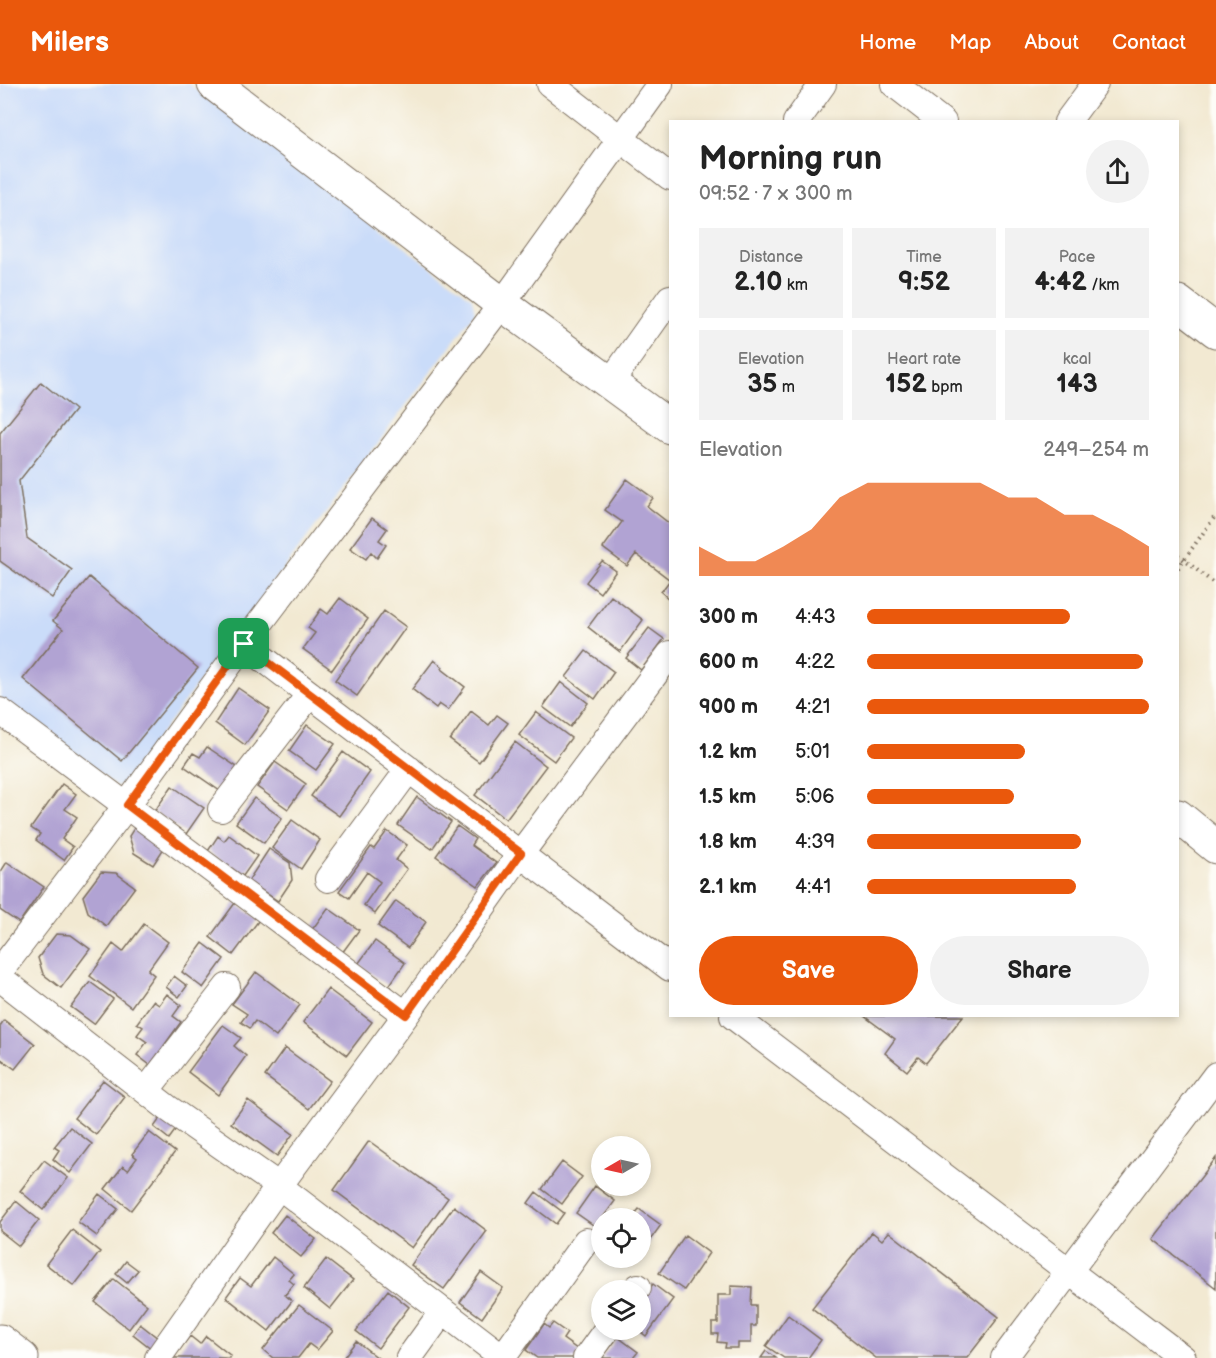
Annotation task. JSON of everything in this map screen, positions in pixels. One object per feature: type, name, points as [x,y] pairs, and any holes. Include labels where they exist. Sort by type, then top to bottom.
[{"type":"main road","points":[[227,88],[502,304],[669,426]]},
{"type":"main road","points":[[1179,303],[1216,331]]},
{"type":"main road","points":[[1179,817],[1216,847]]},
{"type":"main road","points":[[0,1341],[22,1358]]},
{"type":"street","points":[[550,84],[669,176]]},
{"type":"street","points":[[0,971],[502,304],[660,84]]},
{"type":"street","points":[[797,120],[823,84]]},
{"type":"street","points":[[894,84],[940,120]]},
{"type":"street","points":[[1068,120],[1095,84]]},
{"type":"street","points":[[610,383],[669,299]]},
{"type":"street","points":[[244,644],[669,967]]},
{"type":"street","points":[[158,1358],[279,1186],[406,1015],[521,853],[669,655]]},
{"type":"street","points":[[221,809],[310,694]]},
{"type":"street","points":[[0,711],[406,1015]]},
{"type":"street","points":[[328,879],[409,769]]},
{"type":"street","points":[[0,978],[146,1091],[279,1186],[504,1358],[586,1241]]},
{"type":"street","points":[[146,1091],[226,987]]},
{"type":"street","points":[[734,1017],[1183,1358]]},
{"type":"street","points":[[1004,1358],[1216,1075]]},
{"type":"street","points":[[409,1358],[443,1311]]},
{"type":"street","points":[[586,1358],[599,1340]]},
{"type":"path","points":[[1179,567],[1216,515]]},
{"type":"path","points":[[1179,556],[1216,585]]},
{"type":"shaded area","points":[[0,84],[189,84],[472,298],[475,313],[122,785],[116,786],[0,699]]},
{"type":"building","points":[[41,382],[75,410],[19,481],[27,538],[72,570],[52,598],[0,561],[0,433]]},
{"type":"building","points":[[627,479],[653,498],[647,506],[669,523],[669,579],[636,554],[627,566],[603,548],[622,522],[605,510]]},
{"type":"building","points":[[372,518],[387,529],[379,540],[386,545],[377,558],[371,552],[366,559],[350,548]]},
{"type":"building","points":[[602,561],[616,571],[600,593],[586,582]]},
{"type":"building","points":[[89,577],[198,668],[122,761],[23,679],[63,629],[53,621]]},
{"type":"building","points":[[669,581],[669,599],[661,592]]},
{"type":"building","points":[[611,596],[643,620],[620,652],[588,627]]},
{"type":"building","points":[[340,598],[368,619],[332,670],[303,649],[315,633],[308,628],[321,609],[328,614]]},
{"type":"building","points":[[384,611],[406,627],[357,696],[335,680]]},
{"type":"building","points":[[649,628],[664,639],[641,670],[626,658]]},
{"type":"building","points":[[586,651],[614,672],[595,699],[566,677]]},
{"type":"building","points":[[434,660],[465,687],[448,710],[439,704],[436,708],[412,689]]},
{"type":"building","points":[[561,682],[588,703],[570,727],[543,707]]},
{"type":"building","points":[[238,688],[270,710],[245,745],[215,723]]},
{"type":"building","points":[[471,711],[489,725],[497,715],[508,723],[479,762],[450,740]]},
{"type":"building","points":[[536,712],[571,738],[554,761],[519,735]]},
{"type":"building","points":[[307,725],[335,744],[316,770],[289,751]]},
{"type":"building","points":[[515,742],[546,766],[506,819],[475,795]]},
{"type":"building","points":[[207,747],[237,767],[220,791],[184,766],[193,753],[200,757]]},
{"type":"building","points":[[343,752],[370,772],[339,816],[311,796]]},
{"type":"building","points":[[275,762],[306,784],[288,809],[257,787]]},
{"type":"building","points":[[62,784],[76,794],[65,809],[77,817],[62,839],[73,847],[64,860],[36,840],[40,834],[31,828]]},
{"type":"building","points":[[172,786],[204,808],[186,834],[154,812]]},
{"type":"building","points":[[417,797],[451,822],[432,849],[398,825]]},
{"type":"building","points":[[254,798],[282,818],[264,843],[236,823]]},
{"type":"building","points":[[292,820],[320,840],[301,869],[272,848]]},
{"type":"building","points":[[136,825],[166,845],[153,865],[134,853],[129,836]]},
{"type":"building","points":[[457,826],[475,839],[471,845],[496,863],[478,886],[436,856]]},
{"type":"building","points":[[387,831],[407,845],[396,860],[407,869],[375,914],[364,905],[380,882],[367,872],[349,898],[339,891],[371,847],[374,849]]},
{"type":"building","points":[[229,835],[257,856],[243,876],[208,851],[218,836],[224,841]]},
{"type":"building","points":[[269,849],[290,863],[292,880],[278,901],[248,881]]},
{"type":"building","points":[[7,862],[44,887],[19,923],[0,910],[0,873]]},
{"type":"building","points":[[101,872],[116,873],[135,887],[106,926],[88,912],[83,896]]},
{"type":"building","points":[[396,901],[426,922],[408,948],[378,926]]},
{"type":"building","points":[[235,903],[259,920],[233,955],[210,937]]},
{"type":"building","points":[[328,908],[359,930],[342,953],[311,931]]},
{"type":"building","points":[[144,924],[168,942],[148,970],[154,975],[131,1007],[90,976],[113,944],[123,952]]},
{"type":"building","points":[[56,934],[71,935],[90,949],[61,988],[43,974],[38,958]]},
{"type":"building","points":[[375,941],[405,963],[389,986],[358,964]]},
{"type":"building","points":[[203,943],[224,959],[203,988],[182,972]]},
{"type":"building","points":[[256,972],[300,1005],[276,1037],[255,1021],[250,1028],[241,1022],[247,1014],[232,1004]]},
{"type":"building","points":[[174,976],[187,986],[179,997],[166,987]]},
{"type":"building","points":[[90,982],[113,999],[94,1024],[71,1007]]},
{"type":"building","points":[[328,989],[372,1022],[347,1055],[303,1022]]},
{"type":"building","points":[[167,994],[181,1005],[173,1016],[181,1022],[150,1065],[137,1055],[147,1042],[137,1035],[143,1027],[137,1023],[153,1001],[159,1005]]},
{"type":"building","points":[[865,1017],[962,1017],[926,1063],[918,1057],[907,1071],[885,1053],[895,1039]]},
{"type":"building","points":[[4,1020],[35,1044],[15,1069],[0,1058],[0,1026]]},
{"type":"building","points":[[223,1025],[241,1038],[234,1046],[246,1056],[218,1095],[188,1072]]},
{"type":"building","points":[[285,1048],[330,1081],[309,1109],[265,1076]]},
{"type":"building","points":[[103,1080],[125,1097],[96,1135],[74,1118]]},
{"type":"building","points":[[248,1100],[293,1134],[277,1156],[231,1123]]},
{"type":"building","points":[[162,1116],[177,1128],[169,1139],[154,1127]]},
{"type":"building","points":[[70,1127],[92,1144],[70,1173],[53,1159],[59,1150],[54,1147]]},
{"type":"building","points":[[149,1132],[175,1152],[131,1210],[105,1189],[123,1166],[128,1170],[137,1158],[132,1154]]},
{"type":"building","points":[[369,1141],[448,1198],[412,1248],[334,1190]]},
{"type":"building","points":[[1216,1158],[1216,1288],[1153,1239]]},
{"type":"building","points":[[44,1160],[68,1178],[43,1210],[20,1191]]},
{"type":"building","points":[[562,1162],[582,1177],[562,1204],[542,1189]]},
{"type":"building","points":[[536,1192],[564,1213],[556,1224],[528,1203]]},
{"type":"building","points":[[591,1192],[591,1196],[608,1196],[615,1201],[610,1208],[591,1208],[591,1224],[576,1213]]},
{"type":"building","points":[[99,1194],[118,1209],[97,1236],[78,1222]]},
{"type":"building","points":[[16,1201],[39,1220],[19,1246],[0,1231],[0,1222]]},
{"type":"building","points":[[454,1206],[487,1231],[444,1289],[411,1265]]},
{"type":"building","points":[[285,1215],[316,1239],[301,1257],[271,1233]]},
{"type":"building","points":[[651,1218],[661,1225],[651,1239]]},
{"type":"building","points":[[72,1230],[100,1252],[74,1286],[46,1264]]},
{"type":"building","points":[[872,1232],[882,1240],[889,1232],[999,1317],[967,1358],[876,1358],[812,1308]]},
{"type":"building","points":[[685,1235],[709,1253],[684,1290],[659,1273]]},
{"type":"building","points":[[273,1257],[294,1274],[289,1280],[294,1284],[285,1295],[292,1301],[269,1331],[226,1297],[240,1278],[251,1286]]},
{"type":"building","points":[[326,1259],[353,1280],[330,1309],[304,1288]]},
{"type":"building","points":[[126,1261],[138,1270],[127,1283],[116,1274]]},
{"type":"building","points":[[481,1272],[503,1288],[482,1318],[460,1302]]},
{"type":"building","points":[[114,1279],[147,1305],[129,1329],[95,1302]]},
{"type":"building","points":[[653,1284],[673,1299],[651,1329],[651,1287]]},
{"type":"building","points":[[731,1286],[752,1287],[751,1305],[756,1305],[756,1326],[751,1326],[751,1343],[738,1343],[738,1348],[725,1348],[726,1343],[717,1342],[718,1334],[712,1334],[712,1323],[718,1323],[718,1295],[731,1295]]},
{"type":"building","points":[[388,1290],[409,1307],[378,1348],[356,1331]]},
{"type":"building","points":[[299,1305],[333,1331],[317,1350],[309,1344],[298,1358],[273,1358],[263,1350]]},
{"type":"building","points":[[788,1315],[821,1340],[808,1358],[784,1358],[766,1346]]},
{"type":"building","points":[[553,1323],[567,1333],[563,1339],[581,1352],[576,1358],[537,1358],[526,1350],[544,1324],[549,1328]]},
{"type":"building","points":[[140,1324],[159,1339],[152,1349],[133,1334]]},
{"type":"building","points":[[190,1336],[200,1344],[206,1336],[231,1356],[230,1358],[173,1358]]},
{"type":"building","points":[[616,1340],[622,1340],[638,1352],[633,1358],[602,1358]]},
{"type":"building","points":[[356,1341],[378,1358],[343,1358]]},
{"type":"building","points":[[766,1351],[776,1358],[761,1358]]},
{"type":"route","points":[[244,644],[521,853],[406,1015],[127,805],[244,644]]}]
